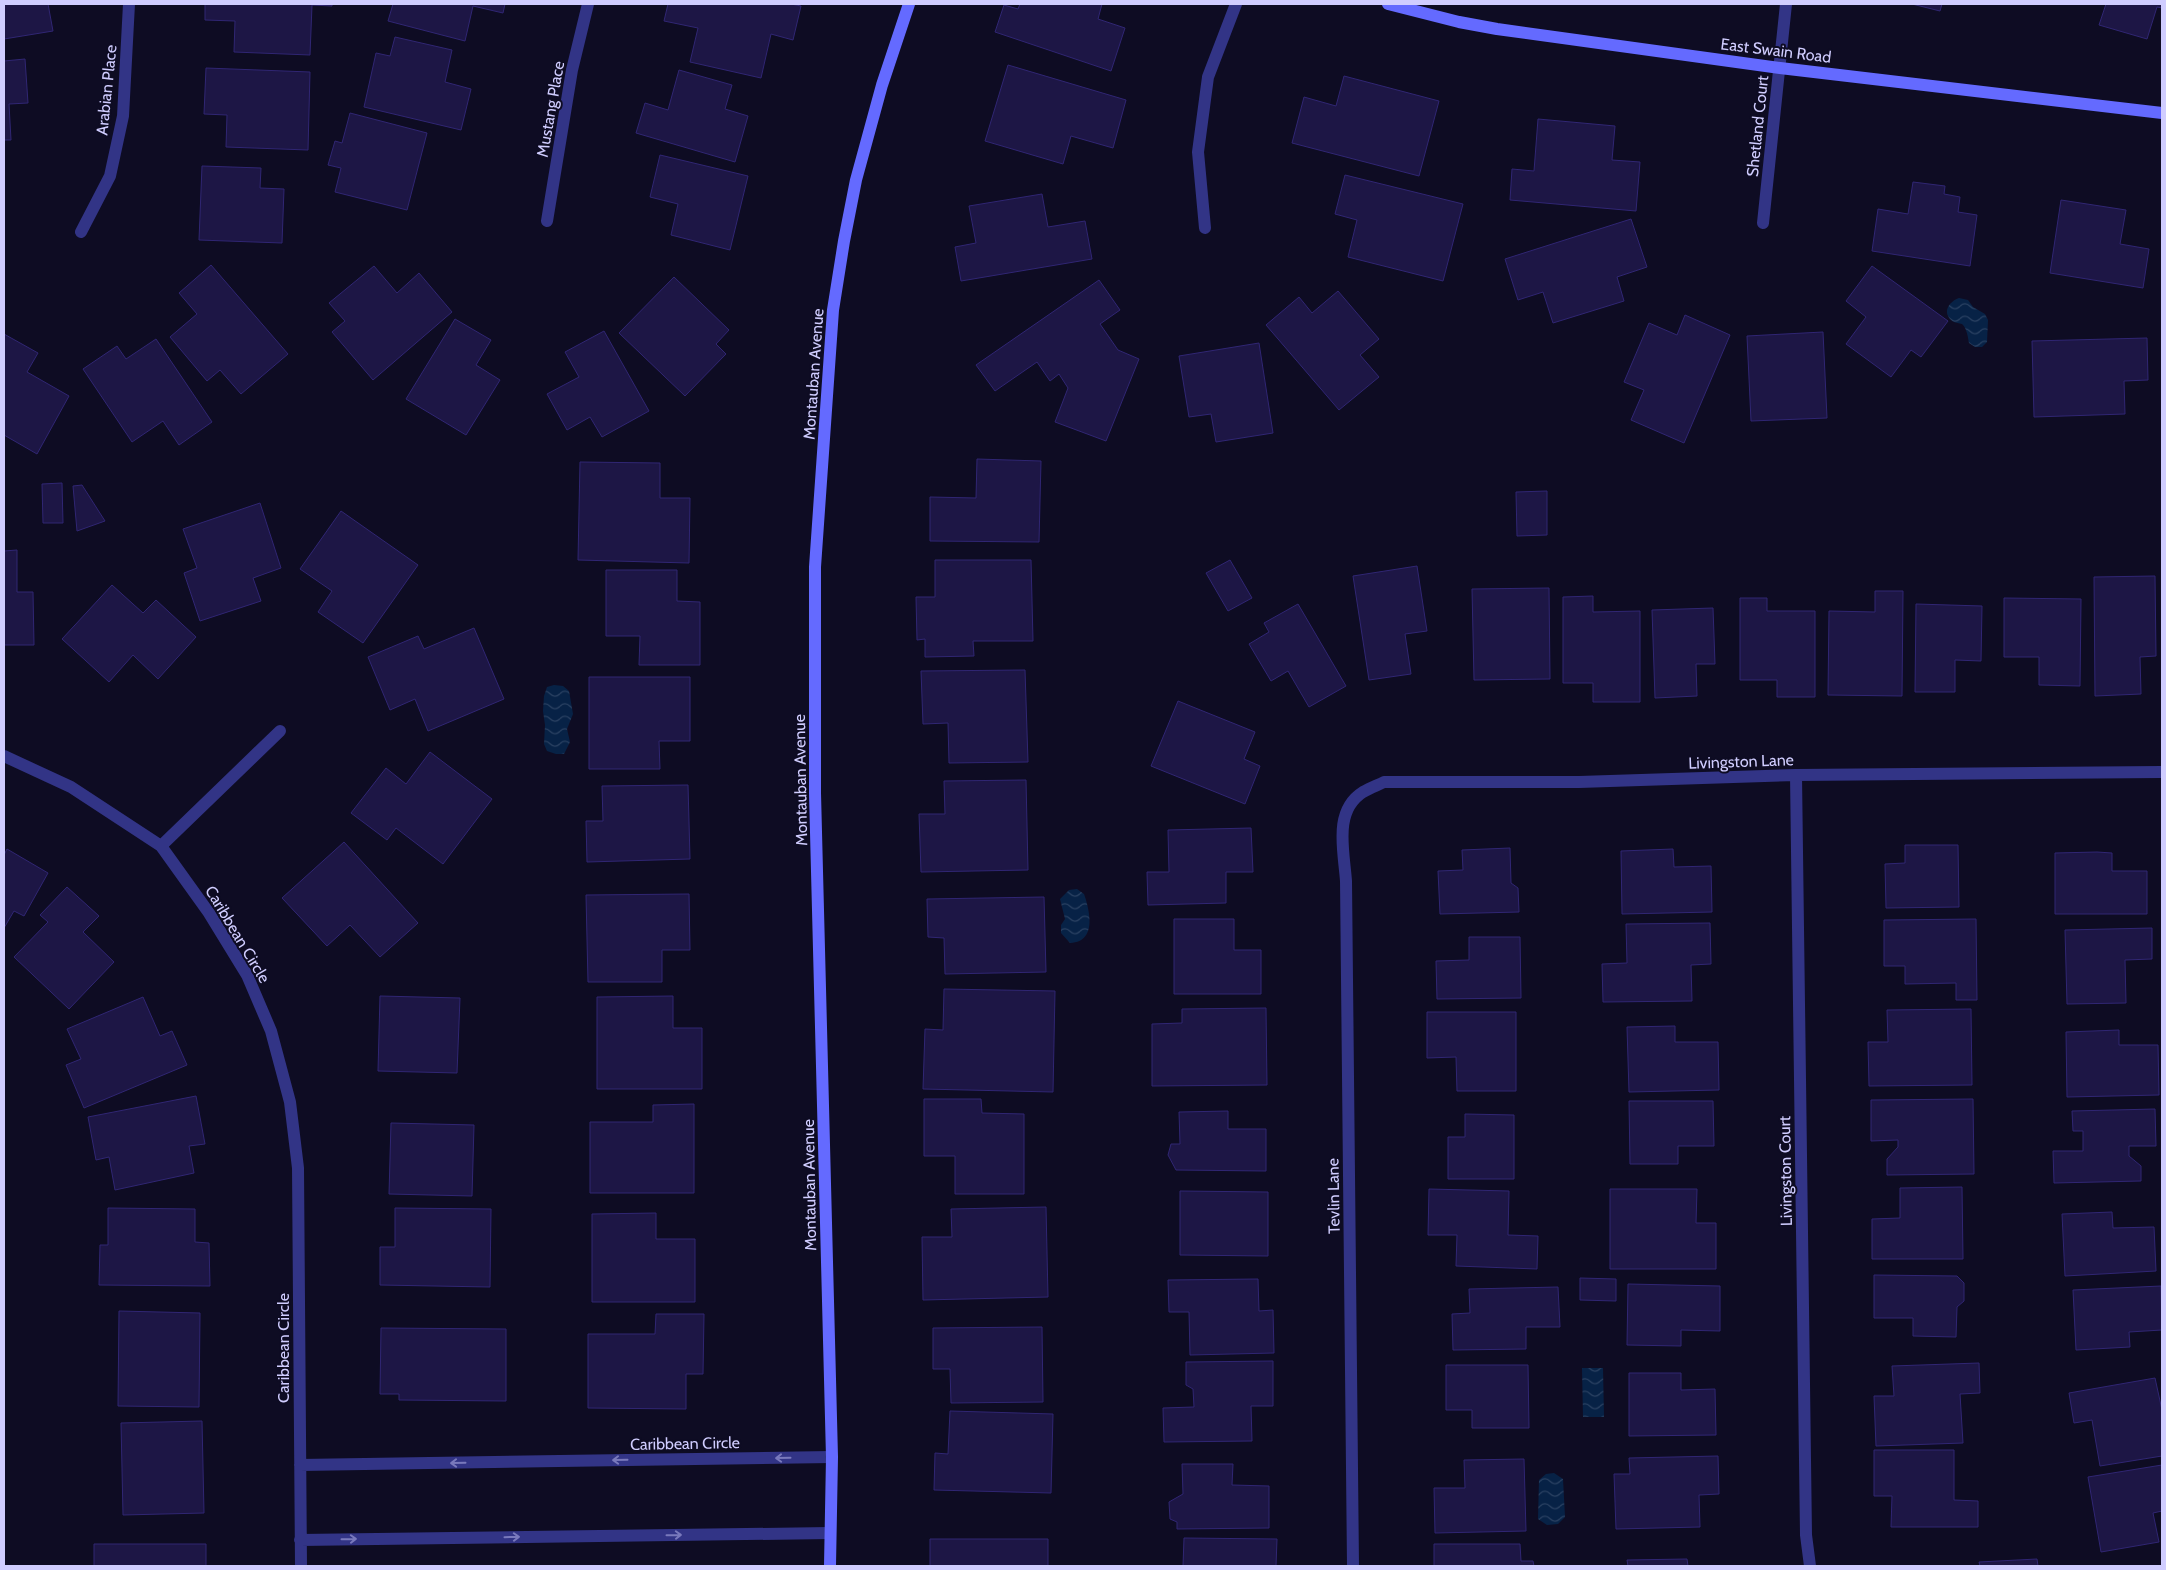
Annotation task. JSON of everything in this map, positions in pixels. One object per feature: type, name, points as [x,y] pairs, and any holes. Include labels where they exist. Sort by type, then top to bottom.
[{"type":"street","name":"Arabian Place","points":[[81,232],[110,176],[121,125],[129,4]]},
{"type":"street","name":"Mustang Place","points":[[547,221],[572,70],[588,4]]},
{"type":"street","name":"Montauban Avenue","points":[[830,1566],[832,1457],[816,803],[815,567],[833,310],[844,241],[856,180],[882,85],[910,4]]},
{"type":"street","points":[[1205,228],[1198,152],[1208,77],[1236,4]]},
{"type":"street","name":"East Swain Road","points":[[1388,4],[1459,22],[1498,29],[1780,68],[2162,113]]},
{"type":"street","name":"Shetland Court","points":[[1763,223],[1786,4]]},
{"type":"street","points":[[161,846],[280,731]]},
{"type":"street","name":"Caribbean Circle","points":[[4,756],[71,787],[161,846],[209,912],[248,976],[271,1030],[290,1102],[298,1168],[300,1566]]},
{"type":"street","name":"Livingston Lane","points":[[1341,825],[1349,807],[1362,792],[1384,782],[1578,782],[1796,775],[2162,772]]},
{"type":"street","name":"Livingston Court","points":[[1796,775],[1806,1516],[1810,1566]]},
{"type":"street","name":"Tevlin Lane","points":[[1341,825],[1346,881],[1353,1566]]},
{"type":"street","name":"Caribbean Circle","points":[[300,1465],[832,1457]]},
{"type":"street","points":[[300,1540],[830,1533]]},
{"type":"water","points":[[1959,298],[1968,300],[1973,307],[1985,314],[1988,320],[1987,342],[1982,347],[1975,347],[1969,343],[1964,326],[1954,322],[1948,315],[1949,305]]},
{"type":"water","points":[[554,685],[563,686],[569,691],[573,714],[567,729],[570,742],[564,754],[547,751],[544,744],[544,696],[547,687]]},
{"type":"water","points":[[1077,889],[1084,894],[1088,909],[1088,932],[1079,941],[1070,943],[1061,933],[1061,925],[1065,919],[1060,899],[1069,890]]},
{"type":"water","points":[[1582,1368],[1603,1368],[1604,1417],[1583,1417]]},
{"type":"water","points":[[1554,1473],[1563,1479],[1565,1517],[1558,1524],[1547,1525],[1538,1519],[1539,1480],[1546,1474]]},
{"type":"building","points":[[4,4],[48,4],[53,31],[4,39]]},
{"type":"building","points":[[205,4],[332,4],[332,6],[312,5],[310,55],[234,52],[235,21],[205,20]]},
{"type":"building","points":[[393,4],[505,4],[503,13],[473,6],[465,41],[388,21]]},
{"type":"building","points":[[668,4],[791,4],[801,6],[793,40],[771,34],[761,78],[690,62],[698,28],[664,21]]},
{"type":"building","points":[[1020,4],[1102,4],[1098,19],[1125,28],[1111,71],[995,32],[1004,5],[1018,9]]},
{"type":"building","points":[[1912,4],[1942,4],[1940,11]]},
{"type":"building","points":[[2106,4],[2162,4],[2162,8],[2157,7],[2147,39],[2099,25]]},
{"type":"building","points":[[395,37],[452,50],[445,82],[471,89],[461,130],[364,107],[376,53],[390,56]]},
{"type":"building","points":[[25,59],[28,103],[9,104],[11,140],[4,140],[4,61]]},
{"type":"building","points":[[1008,65],[1126,100],[1113,148],[1071,136],[1063,164],[985,141]]},
{"type":"building","points":[[206,68],[310,72],[308,150],[226,147],[227,115],[204,114]]},
{"type":"building","points":[[679,70],[732,85],[725,109],[748,116],[735,162],[636,133],[645,103],[668,110]]},
{"type":"building","points":[[1344,76],[1439,101],[1419,176],[1292,143],[1304,97],[1336,106]]},
{"type":"building","points":[[350,113],[427,133],[407,210],[335,192],[341,168],[328,165],[335,141],[342,143]]},
{"type":"building","points":[[1538,119],[1615,126],[1612,160],[1640,162],[1636,211],[1510,200],[1512,169],[1534,171]]},
{"type":"building","points":[[660,155],[748,176],[730,250],[671,235],[678,204],[650,197]]},
{"type":"building","points":[[202,166],[261,168],[260,188],[284,189],[282,243],[199,240]]},
{"type":"building","points":[[1345,175],[1463,204],[1443,281],[1348,257],[1357,220],[1335,214]]},
{"type":"building","points":[[1913,182],[1945,186],[1944,194],[1960,197],[1958,212],[1977,215],[1970,266],[1872,251],[1878,209],[1908,214]]},
{"type":"building","points":[[1042,194],[1048,227],[1085,221],[1092,259],[961,281],[955,247],[976,243],[969,206]]},
{"type":"building","points":[[2061,200],[2126,210],[2120,244],[2149,249],[2143,288],[2050,273]]},
{"type":"building","points":[[1631,219],[1647,267],[1617,277],[1624,301],[1553,323],[1543,292],[1518,300],[1505,259]]},
{"type":"building","points":[[211,265],[288,354],[241,394],[220,370],[207,381],[170,337],[197,314],[179,293]]},
{"type":"building","points":[[374,266],[397,293],[419,273],[452,312],[373,380],[332,332],[345,321],[329,303]]},
{"type":"building","points":[[1872,266],[1948,321],[1921,357],[1911,350],[1891,377],[1846,344],[1866,317],[1846,301]]},
{"type":"building","points":[[674,277],[729,330],[716,344],[726,354],[685,396],[619,333]]},
{"type":"building","points":[[1099,280],[1120,310],[1100,324],[1118,350],[1139,359],[1106,441],[1055,422],[1068,388],[1059,374],[1050,381],[1037,362],[995,391],[976,365]]},
{"type":"building","points":[[1338,291],[1379,339],[1360,355],[1379,377],[1339,410],[1266,325],[1299,297],[1312,313]]},
{"type":"building","points":[[1685,315],[1730,335],[1684,443],[1631,420],[1644,390],[1624,382],[1649,323],[1677,335]]},
{"type":"building","points":[[455,319],[491,340],[476,365],[500,380],[466,435],[406,399]]},
{"type":"building","points":[[604,331],[649,411],[602,437],[590,417],[567,430],[547,394],[579,377],[565,352]]},
{"type":"building","points":[[1823,332],[1827,418],[1751,421],[1747,336]]},
{"type":"building","points":[[4,334],[38,353],[27,372],[69,396],[37,454],[4,435]]},
{"type":"building","points":[[2147,338],[2148,380],[2124,381],[2125,414],[2034,417],[2032,341]]},
{"type":"building","points":[[156,339],[212,422],[179,445],[163,421],[132,442],[83,369],[117,346],[126,359]]},
{"type":"building","points":[[1259,343],[1273,433],[1216,442],[1211,414],[1189,417],[1179,356]]},
{"type":"building","points":[[977,459],[1041,461],[1039,542],[930,541],[930,497],[976,498]]},
{"type":"building","points":[[580,462],[660,463],[660,498],[690,498],[689,563],[578,560]]},
{"type":"building","points":[[62,483],[63,523],[43,523],[42,484]]},
{"type":"building","points":[[82,485],[105,521],[77,531],[73,486]]},
{"type":"building","points":[[1547,491],[1547,535],[1517,536],[1516,492]]},
{"type":"building","points":[[260,503],[281,568],[253,578],[261,601],[200,621],[184,573],[197,568],[183,529]]},
{"type":"building","points":[[341,511],[418,565],[363,643],[318,612],[332,591],[300,569]]},
{"type":"building","points":[[17,550],[17,592],[33,592],[34,645],[4,645],[4,551]]},
{"type":"building","points":[[935,560],[1031,560],[1033,641],[973,641],[974,656],[925,657],[925,639],[917,640],[916,597],[935,597]]},
{"type":"building","points":[[1230,560],[1252,598],[1228,611],[1206,573]]},
{"type":"building","points":[[1417,566],[1427,631],[1405,634],[1411,674],[1369,680],[1353,576]]},
{"type":"building","points":[[606,570],[677,570],[677,601],[700,602],[700,665],[639,665],[640,636],[606,636]]},
{"type":"building","points":[[2155,576],[2156,656],[2140,657],[2141,694],[2095,696],[2094,577]]},
{"type":"building","points":[[112,585],[143,613],[156,600],[196,637],[158,679],[133,655],[109,682],[62,639]]},
{"type":"building","points":[[1549,588],[1550,679],[1474,680],[1472,589]]},
{"type":"building","points":[[1875,591],[1903,591],[1902,696],[1828,695],[1829,611],[1875,612]]},
{"type":"building","points":[[1593,596],[1593,612],[1640,611],[1640,702],[1593,702],[1593,683],[1563,683],[1563,597]]},
{"type":"building","points":[[1740,598],[1767,598],[1767,611],[1815,611],[1815,697],[1777,697],[1777,680],[1740,680]]},
{"type":"building","points":[[2004,598],[2081,599],[2080,686],[2039,685],[2039,657],[2004,657]]},
{"type":"building","points":[[1298,604],[1346,686],[1309,707],[1288,671],[1271,681],[1249,644],[1269,632],[1264,623]]},
{"type":"building","points":[[1916,604],[1982,606],[1981,661],[1955,660],[1955,692],[1915,692]]},
{"type":"building","points":[[1713,608],[1715,664],[1696,664],[1697,696],[1655,698],[1652,610]]},
{"type":"building","points":[[474,628],[504,699],[428,731],[415,699],[390,710],[368,657],[418,636],[424,649]]},
{"type":"building","points":[[1025,670],[1028,762],[949,763],[948,723],[923,724],[921,671]]},
{"type":"building","points":[[589,677],[690,677],[690,741],[659,741],[660,769],[589,769]]},
{"type":"building","points":[[1178,701],[1255,732],[1244,759],[1260,766],[1245,804],[1151,766]]},
{"type":"building","points":[[430,752],[492,799],[443,864],[396,828],[387,840],[351,813],[386,768],[406,784]]},
{"type":"building","points":[[1026,780],[1028,870],[921,872],[919,814],[945,814],[944,781]]},
{"type":"building","points":[[688,785],[690,859],[587,862],[586,821],[603,821],[602,786]]},
{"type":"building","points":[[1251,828],[1253,872],[1226,872],[1226,903],[1148,905],[1147,872],[1169,872],[1168,830]]},
{"type":"building","points":[[344,842],[418,923],[380,957],[350,925],[327,946],[282,898]]},
{"type":"building","points":[[1905,845],[1958,845],[1959,907],[1886,908],[1885,864],[1905,863]]},
{"type":"building","points":[[1510,848],[1511,883],[1518,888],[1519,912],[1440,914],[1438,871],[1463,870],[1462,850]]},
{"type":"building","points":[[7,849],[48,873],[24,916],[14,911],[4,928],[4,855]]},
{"type":"building","points":[[1673,849],[1674,867],[1711,866],[1712,912],[1622,914],[1621,851]]},
{"type":"building","points":[[2055,853],[2112,853],[2112,871],[2147,871],[2147,914],[2055,914]]},
{"type":"building","points":[[67,887],[99,916],[83,932],[114,962],[69,1009],[14,957],[48,922],[40,915]]},
{"type":"building","points":[[689,894],[690,950],[662,950],[662,982],[588,982],[586,895]]},
{"type":"building","points":[[1044,897],[1046,972],[945,974],[944,938],[928,937],[927,899]]},
{"type":"building","points":[[1174,919],[1234,919],[1234,950],[1261,950],[1261,994],[1174,994]]},
{"type":"building","points":[[1976,919],[1977,1000],[1956,1000],[1956,983],[1905,984],[1905,966],[1884,966],[1884,920]]},
{"type":"building","points":[[1710,923],[1711,964],[1691,965],[1692,1001],[1603,1002],[1602,964],[1627,963],[1626,924]]},
{"type":"building","points":[[2152,928],[2152,959],[2125,960],[2126,1003],[2067,1004],[2065,930]]},
{"type":"building","points":[[1469,937],[1520,937],[1521,998],[1437,999],[1436,961],[1469,960]]},
{"type":"building","points":[[944,989],[1055,991],[1053,1092],[923,1089],[925,1029],[943,1030]]},
{"type":"building","points":[[380,996],[460,998],[457,1073],[378,1071]]},
{"type":"building","points":[[673,996],[673,1028],[702,1028],[702,1089],[597,1089],[597,997]]},
{"type":"building","points":[[143,997],[160,1036],[172,1031],[187,1065],[84,1108],[66,1065],[81,1059],[67,1029]]},
{"type":"building","points":[[1266,1008],[1267,1085],[1152,1086],[1152,1024],[1182,1023],[1182,1009]]},
{"type":"building","points":[[1971,1009],[1972,1085],[1869,1086],[1868,1042],[1888,1042],[1887,1010]]},
{"type":"building","points":[[1427,1012],[1516,1012],[1516,1091],[1457,1091],[1456,1057],[1427,1058]]},
{"type":"building","points":[[1675,1026],[1675,1042],[1718,1042],[1719,1090],[1629,1092],[1627,1027]]},
{"type":"building","points":[[2119,1030],[2119,1045],[2158,1045],[2159,1095],[2067,1097],[2066,1032]]},
{"type":"building","points":[[196,1096],[205,1144],[189,1146],[194,1173],[115,1190],[109,1157],[96,1160],[88,1117]]},
{"type":"building","points":[[924,1099],[981,1099],[982,1113],[1024,1114],[1024,1194],[955,1194],[955,1156],[924,1156]]},
{"type":"building","points":[[1973,1099],[1974,1174],[1887,1175],[1887,1159],[1898,1147],[1898,1140],[1871,1141],[1871,1100]]},
{"type":"building","points":[[1629,1101],[1713,1101],[1714,1146],[1678,1146],[1678,1164],[1630,1164]]},
{"type":"building","points":[[694,1104],[694,1193],[590,1193],[590,1122],[653,1122],[653,1105]]},
{"type":"building","points":[[2155,1109],[2156,1146],[2129,1146],[2129,1156],[2141,1166],[2141,1181],[2054,1183],[2053,1151],[2083,1151],[2083,1131],[2073,1131],[2072,1111]]},
{"type":"building","points":[[1228,1111],[1228,1129],[1266,1129],[1266,1171],[1176,1170],[1168,1155],[1171,1144],[1180,1144],[1179,1112]]},
{"type":"building","points":[[1465,1114],[1514,1115],[1514,1179],[1448,1179],[1448,1137],[1465,1137]]},
{"type":"building","points":[[391,1123],[474,1125],[472,1196],[389,1194]]},
{"type":"building","points":[[1962,1187],[1963,1259],[1872,1259],[1872,1219],[1900,1218],[1900,1188]]},
{"type":"building","points":[[1429,1189],[1509,1191],[1508,1235],[1538,1236],[1537,1269],[1456,1266],[1457,1235],[1428,1235]]},
{"type":"building","points":[[1610,1189],[1697,1189],[1696,1223],[1716,1223],[1716,1269],[1610,1269]]},
{"type":"building","points":[[1180,1191],[1268,1192],[1268,1256],[1180,1255]]},
{"type":"building","points":[[1046,1207],[1048,1297],[923,1300],[922,1237],[952,1237],[951,1209]]},
{"type":"building","points":[[108,1208],[195,1209],[195,1242],[209,1243],[210,1286],[99,1285],[100,1245],[108,1245]]},
{"type":"building","points":[[395,1208],[491,1209],[490,1287],[380,1285],[380,1247],[395,1247]]},
{"type":"building","points":[[2112,1212],[2113,1228],[2154,1227],[2156,1271],[2065,1276],[2062,1214]]},
{"type":"building","points":[[656,1213],[656,1239],[695,1239],[695,1302],[592,1302],[592,1214]]},
{"type":"building","points":[[1874,1275],[1957,1276],[1964,1283],[1964,1301],[1957,1307],[1956,1337],[1913,1336],[1913,1318],[1874,1318]]},
{"type":"building","points":[[1580,1278],[1616,1279],[1616,1301],[1580,1300]]},
{"type":"building","points":[[1258,1279],[1259,1311],[1273,1310],[1274,1353],[1190,1355],[1189,1312],[1169,1312],[1168,1280]]},
{"type":"building","points":[[1628,1284],[1720,1286],[1720,1331],[1681,1330],[1681,1346],[1627,1345]]},
{"type":"building","points":[[2161,1286],[2162,1330],[2129,1332],[2130,1347],[2076,1350],[2073,1290]]},
{"type":"building","points":[[1558,1287],[1560,1327],[1526,1327],[1526,1349],[1453,1350],[1452,1314],[1470,1313],[1469,1289]]},
{"type":"building","points":[[119,1311],[200,1313],[199,1407],[118,1406]]},
{"type":"building","points":[[656,1314],[704,1314],[703,1374],[686,1374],[686,1409],[588,1408],[588,1334],[655,1334]]},
{"type":"building","points":[[1042,1327],[1043,1402],[951,1403],[950,1369],[933,1369],[933,1328]]},
{"type":"building","points":[[381,1328],[506,1329],[506,1401],[399,1400],[399,1394],[380,1394]]},
{"type":"building","points":[[1273,1361],[1273,1406],[1251,1406],[1252,1441],[1164,1442],[1163,1408],[1194,1407],[1193,1389],[1186,1385],[1186,1362]]},
{"type":"building","points":[[1979,1363],[1980,1393],[1960,1394],[1963,1443],[1876,1446],[1874,1396],[1894,1396],[1892,1366]]},
{"type":"building","points":[[1446,1365],[1528,1365],[1529,1428],[1472,1428],[1472,1410],[1446,1410]]},
{"type":"building","points":[[1629,1373],[1681,1373],[1681,1390],[1715,1389],[1716,1435],[1629,1436]]},
{"type":"building","points":[[2155,1378],[2162,1410],[2162,1456],[2100,1466],[2092,1420],[2074,1423],[2069,1393]]},
{"type":"building","points":[[950,1411],[1053,1414],[1051,1493],[934,1490],[935,1453],[948,1454]]},
{"type":"building","points":[[202,1421],[204,1513],[123,1515],[121,1423]]},
{"type":"building","points":[[1874,1450],[1954,1450],[1954,1500],[1978,1501],[1978,1527],[1891,1527],[1892,1496],[1874,1496]]},
{"type":"building","points":[[1718,1456],[1719,1494],[1699,1495],[1700,1527],[1616,1529],[1614,1474],[1630,1474],[1629,1458]]},
{"type":"building","points":[[1524,1459],[1526,1531],[1435,1533],[1434,1488],[1465,1488],[1464,1460]]},
{"type":"building","points":[[1182,1464],[1233,1464],[1232,1485],[1269,1486],[1269,1528],[1177,1529],[1177,1522],[1170,1519],[1169,1502],[1183,1494]]},
{"type":"building","points":[[2162,1465],[2162,1511],[2153,1513],[2159,1542],[2101,1552],[2088,1477]]},
{"type":"building","points":[[1184,1538],[1277,1539],[1276,1566],[1183,1566]]},
{"type":"building","points":[[930,1539],[1048,1539],[1048,1566],[930,1566]]},
{"type":"building","points":[[94,1544],[206,1544],[206,1566],[94,1566]]},
{"type":"building","points":[[1434,1544],[1520,1544],[1521,1561],[1533,1561],[1534,1566],[1434,1566]]},
{"type":"building","points":[[1687,1559],[1688,1566],[1628,1566],[1627,1560]]},
{"type":"building","points":[[2037,1559],[2038,1566],[1980,1566],[1979,1562]]}]
